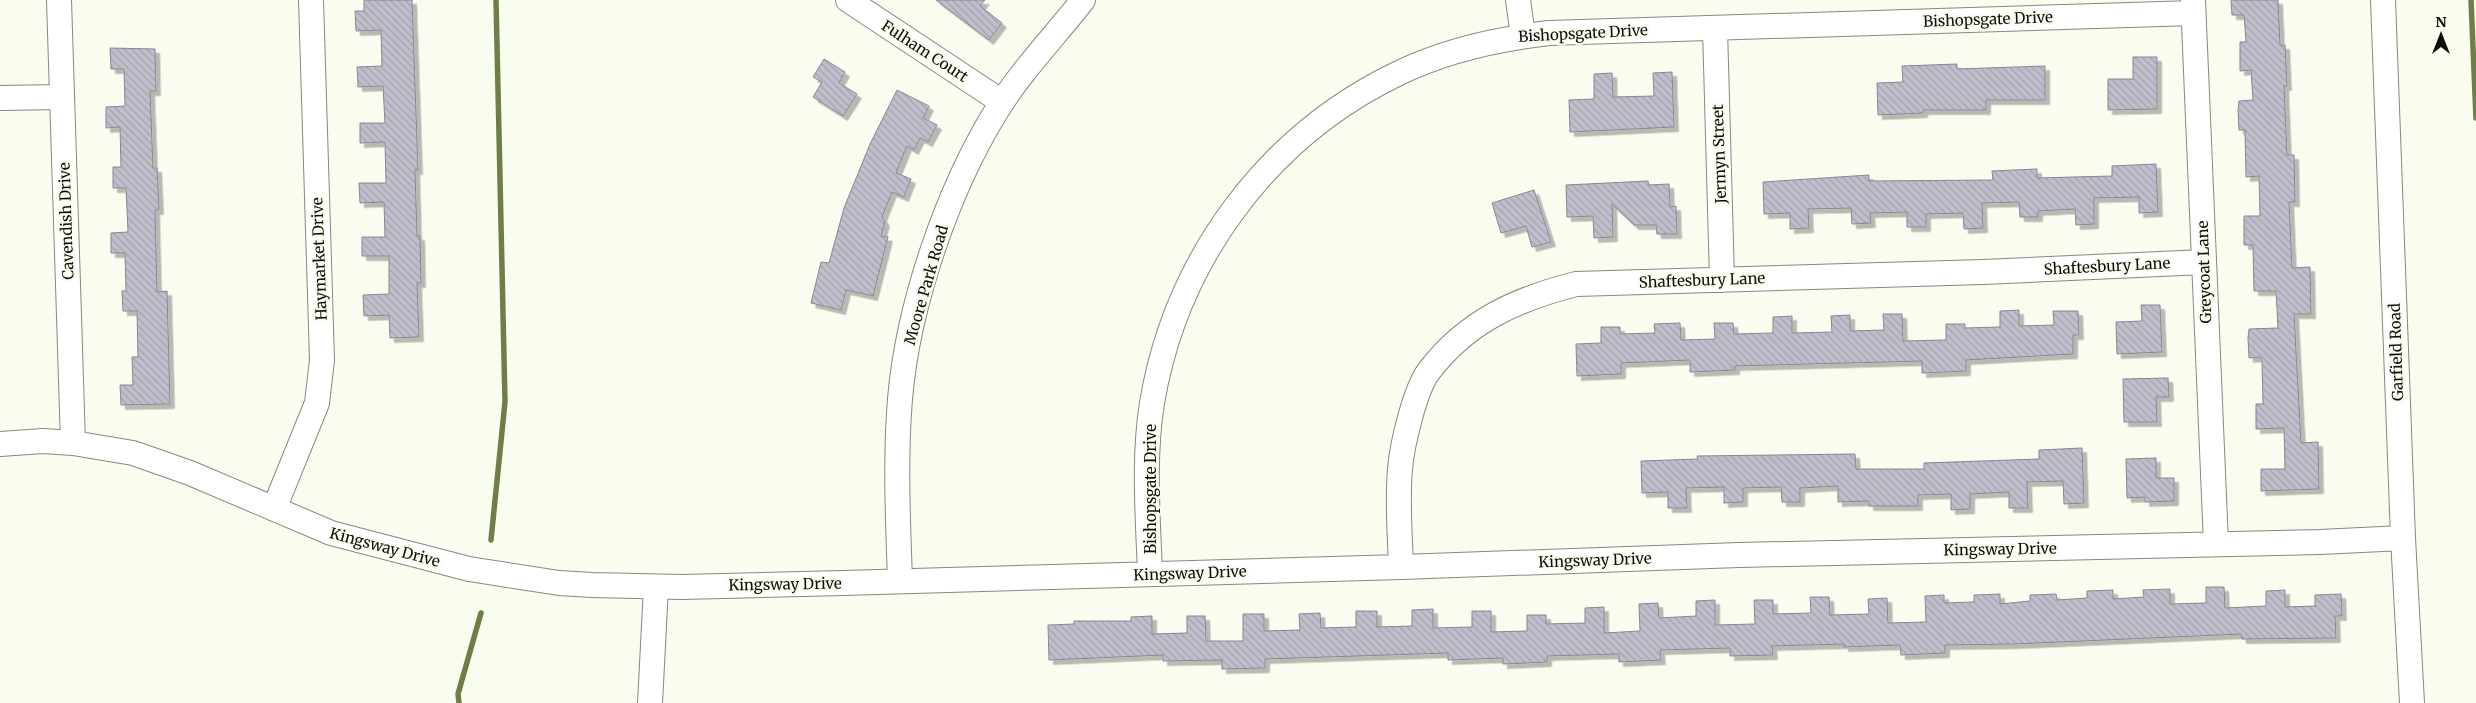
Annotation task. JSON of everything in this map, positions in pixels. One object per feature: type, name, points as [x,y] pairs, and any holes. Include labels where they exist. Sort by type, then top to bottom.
[{"type":"street","name":"Cavendish Drive","points":[[59,0],[73,442]]},
{"type":"street","name":"Haymarket Drive","points":[[274,509],[317,403],[322,360],[311,0]]},
{"type":"street","name":"Fulham Court","points":[[848,0],[1002,102]]},
{"type":"street","name":"Moore Park Road","points":[[900,581],[897,456],[900,398],[909,341],[930,258],[946,214],[966,169],[1002,102],[1083,0]]},
{"type":"street","points":[[1518,0],[1523,36]]},
{"type":"street","name":"Garfield Road","points":[[2383,0],[2403,538],[2412,703]]},
{"type":"street","name":"Bishopsgate Drive","points":[[1150,574],[1148,449],[1152,402],[1162,356],[1179,306],[1199,264],[1223,224],[1266,169],[1302,135],[1340,106],[1379,83],[1421,63],[1470,47],[1523,36],[1569,32],[1715,28],[2193,7]]},
{"type":"street","name":"Greycoat Lane","points":[[2193,7],[2216,544]]},
{"type":"street","name":"Jermyn Street","points":[[1715,28],[1722,280]]},
{"type":"street","points":[[0,98],[62,97]]},
{"type":"street","name":"Shaftesbury Lane","points":[[1401,567],[1400,469],[1409,419],[1428,372],[1462,336],[1502,309],[1536,294],[1576,284],[2204,262]]},
{"type":"street","name":"Kingsway Drive","points":[[0,444],[43,441],[73,442],[133,453],[190,473],[331,533],[469,569],[559,583],[656,587],[1401,567],[1739,555],[2403,538]]},
{"type":"street","points":[[650,703],[656,587]]},
{"type":"building","points":[[364,0],[412,0],[418,170],[415,170],[417,236],[420,236],[421,283],[417,283],[419,337],[390,338],[389,315],[364,316],[363,295],[389,294],[389,256],[362,256],[362,237],[385,237],[384,202],[360,203],[359,183],[386,183],[385,142],[360,143],[360,123],[385,123],[383,86],[358,87],[357,67],[382,66],[381,30],[356,31],[355,11],[364,11]]},
{"type":"building","points":[[936,0],[985,0],[980,6],[1002,23],[989,40]]},
{"type":"building","points":[[2231,0],[2278,0],[2280,45],[2285,45],[2287,86],[2284,86],[2287,155],[2294,155],[2295,202],[2289,202],[2292,268],[2310,267],[2311,314],[2294,314],[2301,443],[2318,442],[2319,489],[2261,491],[2261,469],[2285,469],[2284,428],[2256,429],[2256,404],[2263,404],[2262,362],[2260,357],[2249,358],[2248,338],[2249,329],[2278,328],[2276,291],[2254,291],[2253,245],[2244,245],[2244,216],[2260,216],[2259,176],[2246,177],[2245,130],[2239,130],[2238,110],[2239,101],[2253,100],[2251,70],[2240,71],[2240,42],[2246,42],[2244,15],[2232,15]]},
{"type":"building","points":[[110,48],[155,49],[156,91],[150,91],[153,168],[157,168],[159,210],[155,210],[157,292],[167,291],[170,404],[121,405],[120,385],[133,385],[132,357],[138,357],[137,311],[123,311],[122,291],[126,291],[125,253],[111,253],[111,233],[128,232],[126,188],[113,188],[113,167],[121,167],[120,127],[106,128],[106,107],[125,106],[124,69],[111,69]]},
{"type":"building","points":[[2133,57],[2157,57],[2157,109],[2108,110],[2108,79],[2133,79]]},
{"type":"building","points":[[824,59],[845,72],[839,83],[857,94],[843,116],[813,97],[822,82],[813,77]]},
{"type":"building","points":[[1957,64],[1957,69],[2045,66],[2045,100],[1986,100],[1986,110],[1923,110],[1923,113],[1878,115],[1877,83],[1903,82],[1902,66]]},
{"type":"building","points":[[1672,72],[1674,127],[1570,132],[1569,100],[1594,99],[1594,74],[1612,73],[1613,97],[1654,96],[1653,73]]},
{"type":"building","points":[[897,90],[929,106],[923,118],[937,125],[928,142],[920,138],[914,150],[907,146],[896,173],[911,179],[904,197],[892,192],[882,217],[885,222],[881,236],[888,237],[873,296],[846,290],[841,310],[811,303],[821,262],[829,263],[844,208],[870,144]]},
{"type":"building","points":[[2156,164],[2158,212],[2139,213],[2139,197],[2094,198],[2094,224],[2076,225],[2075,209],[2038,211],[2038,217],[2020,217],[2019,202],[1982,203],[1983,228],[1964,229],[1963,213],[1926,214],[1926,227],[1907,227],[1907,212],[1870,213],[1871,223],[1852,224],[1851,208],[1808,209],[1809,228],[1790,229],[1790,213],[1764,214],[1763,182],[1869,175],[1869,181],[1993,180],[1992,171],[2037,169],[2037,178],[2112,176],[2112,166]]},
{"type":"building","points":[[1648,181],[1649,185],[1669,184],[1670,207],[1676,206],[1677,234],[1657,234],[1656,225],[1634,225],[1612,204],[1613,237],[1594,238],[1593,216],[1567,217],[1566,185]]},
{"type":"building","points":[[1534,190],[1551,242],[1532,247],[1526,226],[1501,233],[1492,203]]},
{"type":"building","points":[[2141,305],[2160,305],[2162,352],[2117,354],[2116,322],[2142,321]]},
{"type":"building","points":[[2019,310],[2019,326],[2054,325],[2053,311],[2078,311],[2079,335],[2073,335],[2073,354],[1966,360],[1966,371],[1922,373],[1922,361],[1735,366],[1735,370],[1690,372],[1690,360],[1621,363],[1621,374],[1577,376],[1576,344],[1601,343],[1601,327],[1620,327],[1620,334],[1655,333],[1654,324],[1680,323],[1681,340],[1715,339],[1714,323],[1733,323],[1734,334],[1773,333],[1773,317],[1792,316],[1792,333],[1832,332],[1831,316],[1850,315],[1850,331],[1884,330],[1883,314],[1902,314],[1903,341],[1946,340],[1946,324],[1965,324],[1965,328],[2000,327],[2000,311]]},
{"type":"building","points":[[2168,378],[2169,397],[2156,397],[2157,422],[2124,422],[2123,379]]},
{"type":"building","points":[[2082,448],[2084,503],[2064,504],[2063,481],[2027,482],[2028,508],[2009,508],[2009,492],[1970,494],[1970,509],[1951,510],[1951,494],[1918,495],[1918,506],[1869,506],[1869,501],[1838,502],[1838,486],[1800,488],[1800,502],[1782,502],[1781,487],[1743,488],[1743,502],[1724,503],[1724,487],[1686,488],[1687,508],[1668,508],[1668,492],[1642,493],[1641,461],[1698,459],[1697,456],[1855,454],[1856,469],[1924,469],[1924,463],[2039,459],[2039,450]]},
{"type":"building","points":[[2156,458],[2156,478],[2174,478],[2174,501],[2145,502],[2145,497],[2127,498],[2126,459]]},
{"type":"building","points":[[2206,587],[2224,587],[2225,608],[2266,606],[2266,591],[2285,590],[2285,607],[2315,606],[2315,595],[2341,594],[2342,616],[2335,616],[2336,638],[2242,639],[2241,634],[2014,644],[1945,645],[1945,653],[1901,655],[1900,645],[1844,647],[1844,644],[1772,646],[1773,655],[1730,656],[1730,648],[1660,650],[1661,660],[1619,662],[1619,654],[1547,656],[1547,662],[1503,664],[1503,658],[1448,660],[1448,653],[1265,659],[1265,668],[1222,669],[1222,660],[1163,661],[1163,655],[1049,660],[1048,625],[1074,624],[1074,621],[1131,621],[1131,617],[1152,616],[1152,634],[1187,633],[1187,616],[1205,616],[1206,641],[1243,641],[1243,614],[1264,614],[1264,631],[1300,630],[1299,614],[1320,613],[1321,628],[1356,627],[1356,611],[1377,611],[1377,627],[1412,626],[1412,610],[1433,609],[1433,628],[1472,627],[1472,611],[1491,611],[1491,632],[1527,631],[1527,615],[1546,615],[1546,624],[1585,623],[1585,608],[1604,607],[1604,633],[1640,631],[1639,604],[1658,603],[1659,618],[1696,616],[1696,601],[1715,600],[1715,625],[1755,624],[1754,600],[1773,600],[1773,614],[1811,613],[1810,597],[1829,597],[1830,615],[1869,614],[1868,599],[1887,598],[1888,623],[1926,622],[1925,596],[1944,595],[1944,603],[1974,602],[1974,595],[2000,594],[2000,604],[2030,601],[2030,595],[2056,594],[2057,600],[2087,598],[2087,591],[2113,590],[2113,599],[2144,597],[2143,590],[2170,589],[2170,604],[2206,603]]},
{"type":"waterway","points":[[491,540],[505,402],[496,0]]},
{"type":"waterway","points":[[2471,0],[2476,118]]},
{"type":"waterway","points":[[459,703],[458,694],[481,613]]}]
